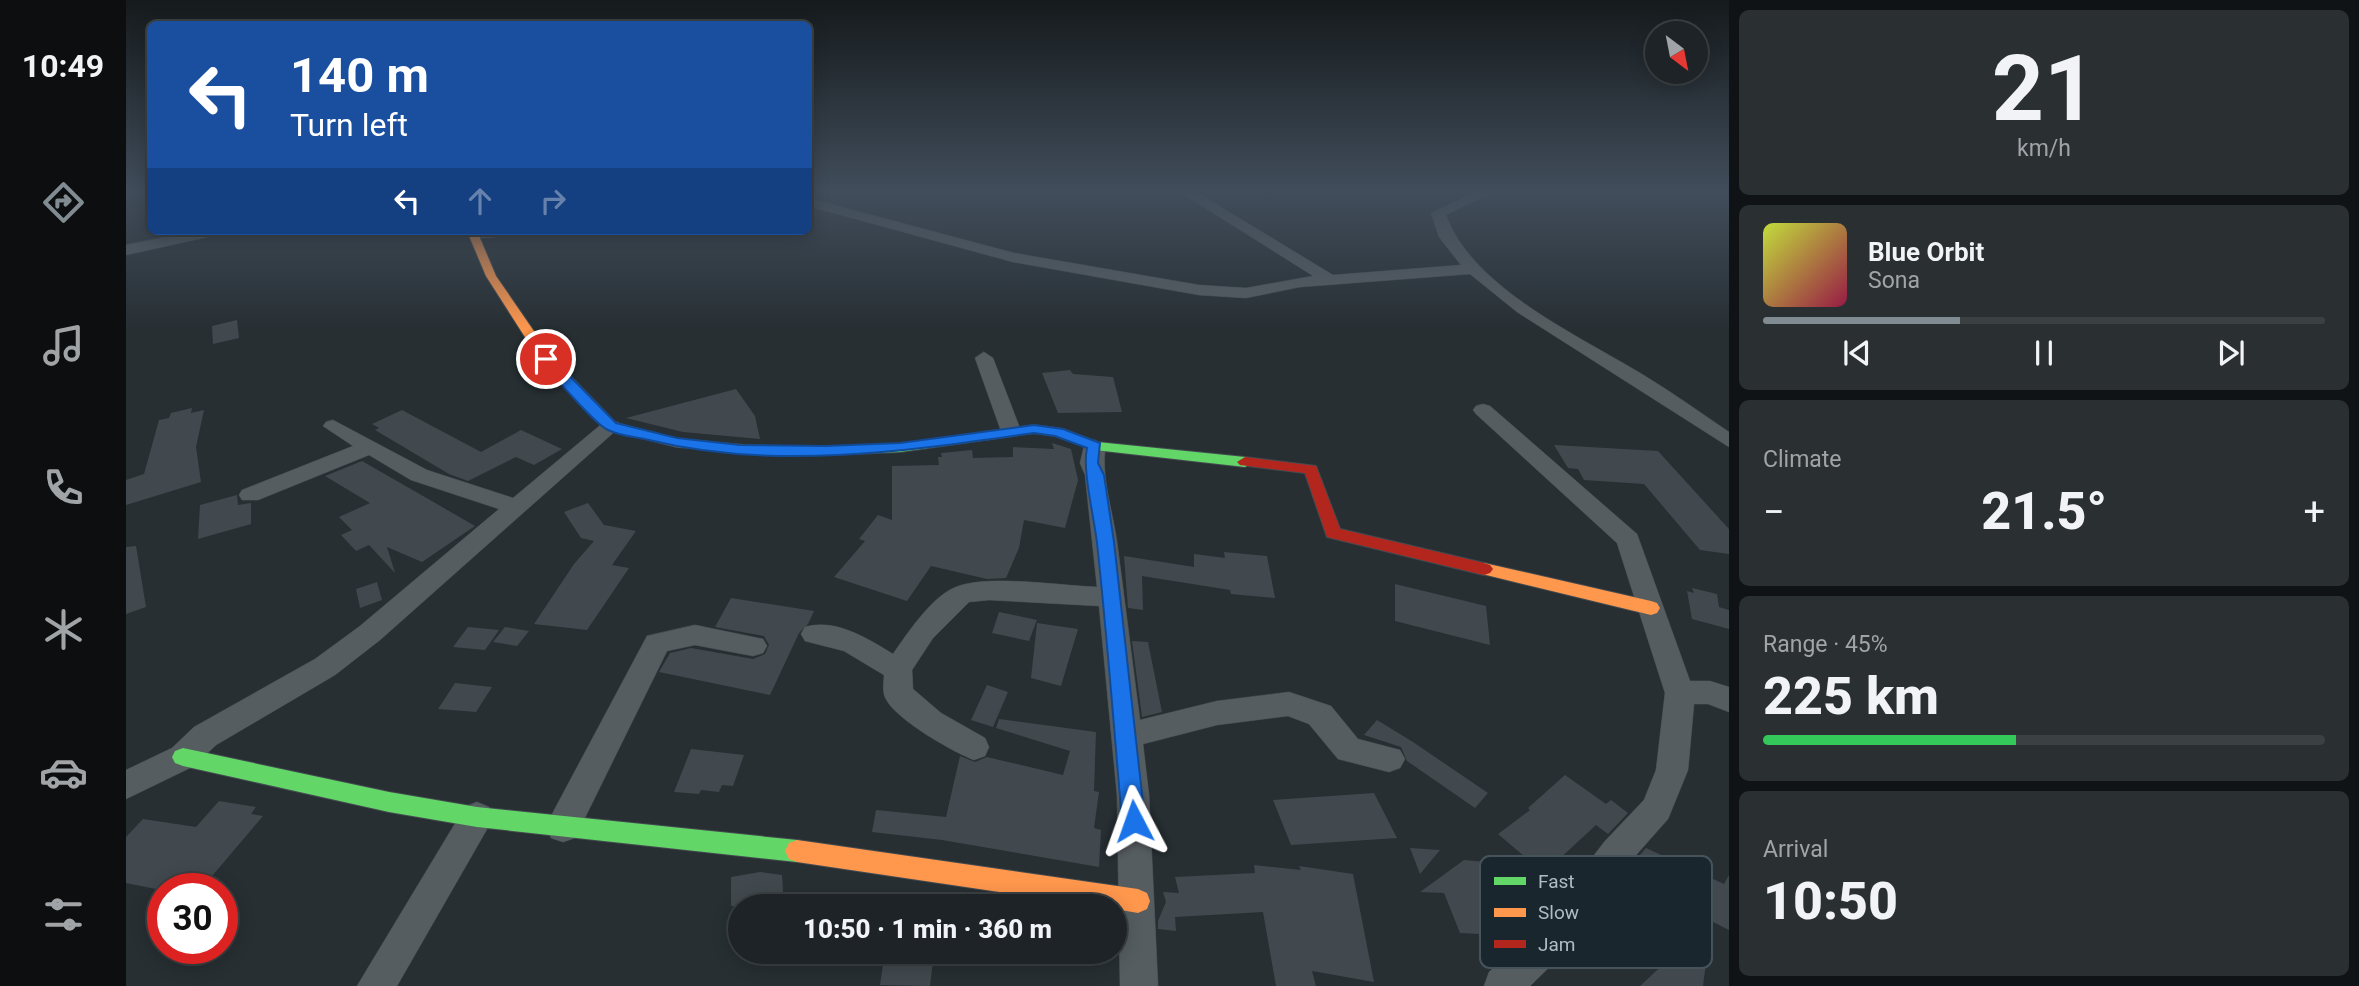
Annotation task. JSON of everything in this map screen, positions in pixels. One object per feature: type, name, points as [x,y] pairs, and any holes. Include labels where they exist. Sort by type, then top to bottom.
[{"type":"street","points":[[126,250],[183,238]]},
{"type":"street","points":[[476,238],[491,276],[546,359],[611,426],[677,443],[782,451],[900,448],[1011,431],[1058,432],[1095,446],[1311,469],[1333,533],[1651,608]]},
{"type":"street","points":[[942,238],[1013,257],[1171,287],[1246,293],[1300,282],[1471,269]]},
{"type":"street","points":[[1261,238],[1330,280]]},
{"type":"street","points":[[1449,238],[1471,269],[1511,302],[1642,382],[1729,441]]},
{"type":"street","points":[[984,358],[1011,431]]},
{"type":"street","points":[[1483,410],[1628,540],[1680,693],[1672,770],[1656,809],[1614,856]]},
{"type":"street","points":[[332,426],[419,475],[516,506]]},
{"type":"street","points":[[126,785],[183,757],[213,731],[288,691],[336,658],[611,426]]},
{"type":"street","points":[[1095,446],[1091,463],[1096,475],[1133,794],[1139,986]]},
{"type":"street","points":[[250,495],[368,448]]},
{"type":"street","points":[[974,747],[930,722],[898,694],[898,669],[923,631],[962,594],[989,591],[1110,597]]},
{"type":"street","points":[[815,634],[860,646],[875,660],[898,669]]},
{"type":"street","points":[[563,827],[657,643],[695,635],[753,646]]},
{"type":"street","points":[[1680,693],[1710,692],[1729,700]]},
{"type":"street","points":[[1126,736],[1217,713],[1289,704],[1320,715],[1349,750],[1388,759]]},
{"type":"street","points":[[183,757],[389,802],[477,817],[752,845],[1138,901]]},
{"type":"street","points":[[376,986],[477,817]]},
{"type":"street","points":[[1503,986],[1522,968]]},
{"type":"building","points":[[237,320],[239,338],[213,344],[212,326]]},
{"type":"building","points":[[1070,370],[1073,374],[1113,377],[1122,412],[1058,413],[1042,373]]},
{"type":"building","points":[[736,389],[755,416],[760,439],[683,432],[626,418]]},
{"type":"building","points":[[192,408],[191,413],[204,410],[196,447],[201,482],[126,505],[126,480],[144,474],[159,420],[169,418],[171,413]]},
{"type":"building","points":[[402,410],[481,452],[521,430],[562,449],[534,465],[516,457],[468,481],[449,474],[375,430],[379,428],[372,424]]},
{"type":"building","points":[[1052,443],[1071,449],[1078,480],[1065,528],[1024,520],[1019,548],[1006,578],[987,579],[931,566],[907,601],[834,577],[865,541],[859,539],[878,515],[892,520],[892,466],[939,465],[938,457],[942,457],[941,453],[972,450],[973,458],[1013,457],[1013,447],[1054,449]]},
{"type":"building","points":[[1554,445],[1658,451],[1729,529],[1729,554],[1700,550],[1644,484],[1584,480],[1578,469],[1568,468]]},
{"type":"building","points":[[362,461],[475,526],[422,562],[387,547],[395,573],[369,545],[356,551],[341,535],[352,530],[339,517],[370,503],[325,476]]},
{"type":"building","points":[[237,495],[238,505],[251,503],[251,524],[198,539],[200,505]]},
{"type":"building","points":[[588,503],[604,525],[636,531],[612,565],[629,568],[587,630],[534,624],[574,564],[594,541],[581,538],[564,512]]},
{"type":"building","points":[[136,546],[146,607],[126,614],[126,547]]},
{"type":"building","points":[[1224,552],[1267,556],[1275,598],[1231,594],[1230,590],[1142,576],[1143,610],[1128,608],[1124,556],[1194,567],[1194,554],[1225,558]]},
{"type":"building","points":[[377,582],[382,600],[360,608],[356,589]]},
{"type":"building","points":[[1395,584],[1486,606],[1490,645],[1395,621]]},
{"type":"building","points":[[1692,588],[1717,594],[1719,607],[1729,610],[1729,629],[1692,619],[1687,591],[1694,593]]},
{"type":"building","points":[[731,598],[814,611],[808,624],[799,633],[770,695],[659,672],[670,653],[691,648],[753,659],[765,654],[769,645],[764,636],[715,627]]},
{"type":"building","points":[[999,612],[1037,620],[1029,641],[992,633]]},
{"type":"building","points":[[1037,623],[1078,629],[1061,686],[1031,678]]},
{"type":"building","points":[[468,627],[499,630],[485,650],[453,647]]},
{"type":"building","points":[[505,627],[529,631],[517,646],[493,642]]},
{"type":"building","points":[[1132,641],[1148,642],[1162,712],[1142,717]]},
{"type":"building","points":[[455,683],[492,687],[476,712],[438,709]]},
{"type":"building","points":[[987,685],[1008,692],[993,727],[971,720]]},
{"type":"building","points":[[999,719],[1096,732],[1094,791],[1099,792],[1094,828],[1101,830],[1099,867],[942,840],[872,832],[876,810],[946,817],[960,756],[975,762],[987,757],[1063,775],[1070,751],[996,728]]},
{"type":"building","points":[[1377,720],[1488,793],[1475,808],[1407,761],[1401,747],[1364,735]]},
{"type":"building","points":[[691,749],[744,755],[733,786],[722,785],[719,792],[674,792]]},
{"type":"building","points":[[1565,775],[1606,804],[1611,800],[1628,813],[1608,834],[1596,825],[1562,856],[1524,856],[1498,834],[1530,810],[1528,808]]},
{"type":"building","points":[[1374,793],[1397,838],[1291,845],[1273,800]]},
{"type":"building","points":[[219,801],[256,807],[251,814],[263,816],[215,873],[147,873],[147,887],[126,883],[126,837],[143,819],[196,827]]},
{"type":"building","points":[[1410,848],[1440,850],[1420,874]]},
{"type":"building","points":[[1646,848],[1663,856],[1639,856]]},
{"type":"building","points":[[1464,860],[1480,861],[1480,934],[1460,933],[1444,893],[1420,892]]},
{"type":"building","points":[[1254,865],[1301,870],[1299,866],[1353,874],[1374,982],[1312,971],[1316,986],[1276,986],[1263,912],[1175,917],[1176,931],[1158,929],[1158,921],[1166,902],[1163,892],[1179,893],[1175,877],[1255,873]]},
{"type":"building","points":[[760,872],[782,875],[783,894],[731,894],[731,877]]},
{"type":"building","points":[[1729,875],[1729,930],[1712,922],[1712,878],[1724,884]]},
{"type":"building","points":[[883,964],[933,964],[930,986],[880,985]]},
{"type":"building","points":[[1659,968],[1705,968],[1703,986],[1640,986]]},
{"type":"traffic: fast","points":[[744,449],[825,451],[900,448],[1034,429],[1058,432],[1095,446],[1245,462]]},
{"type":"traffic: fast","points":[[183,757],[389,802],[477,817],[797,851]]},
{"type":"traffic: slow","points":[[475,238],[491,276],[546,359],[611,426],[677,443],[744,449]]},
{"type":"traffic: slow","points":[[1484,569],[1651,608]]},
{"type":"traffic: slow","points":[[797,851],[1138,901]]},
{"type":"traffic: jam","points":[[1245,462],[1311,469],[1333,533],[1484,569]]},
{"type":"route","points":[[546,359],[611,426],[677,443],[740,450],[825,451],[900,448],[1034,429],[1077,437],[1095,446],[1091,463],[1096,475],[1105,542],[1134,821]]}]
